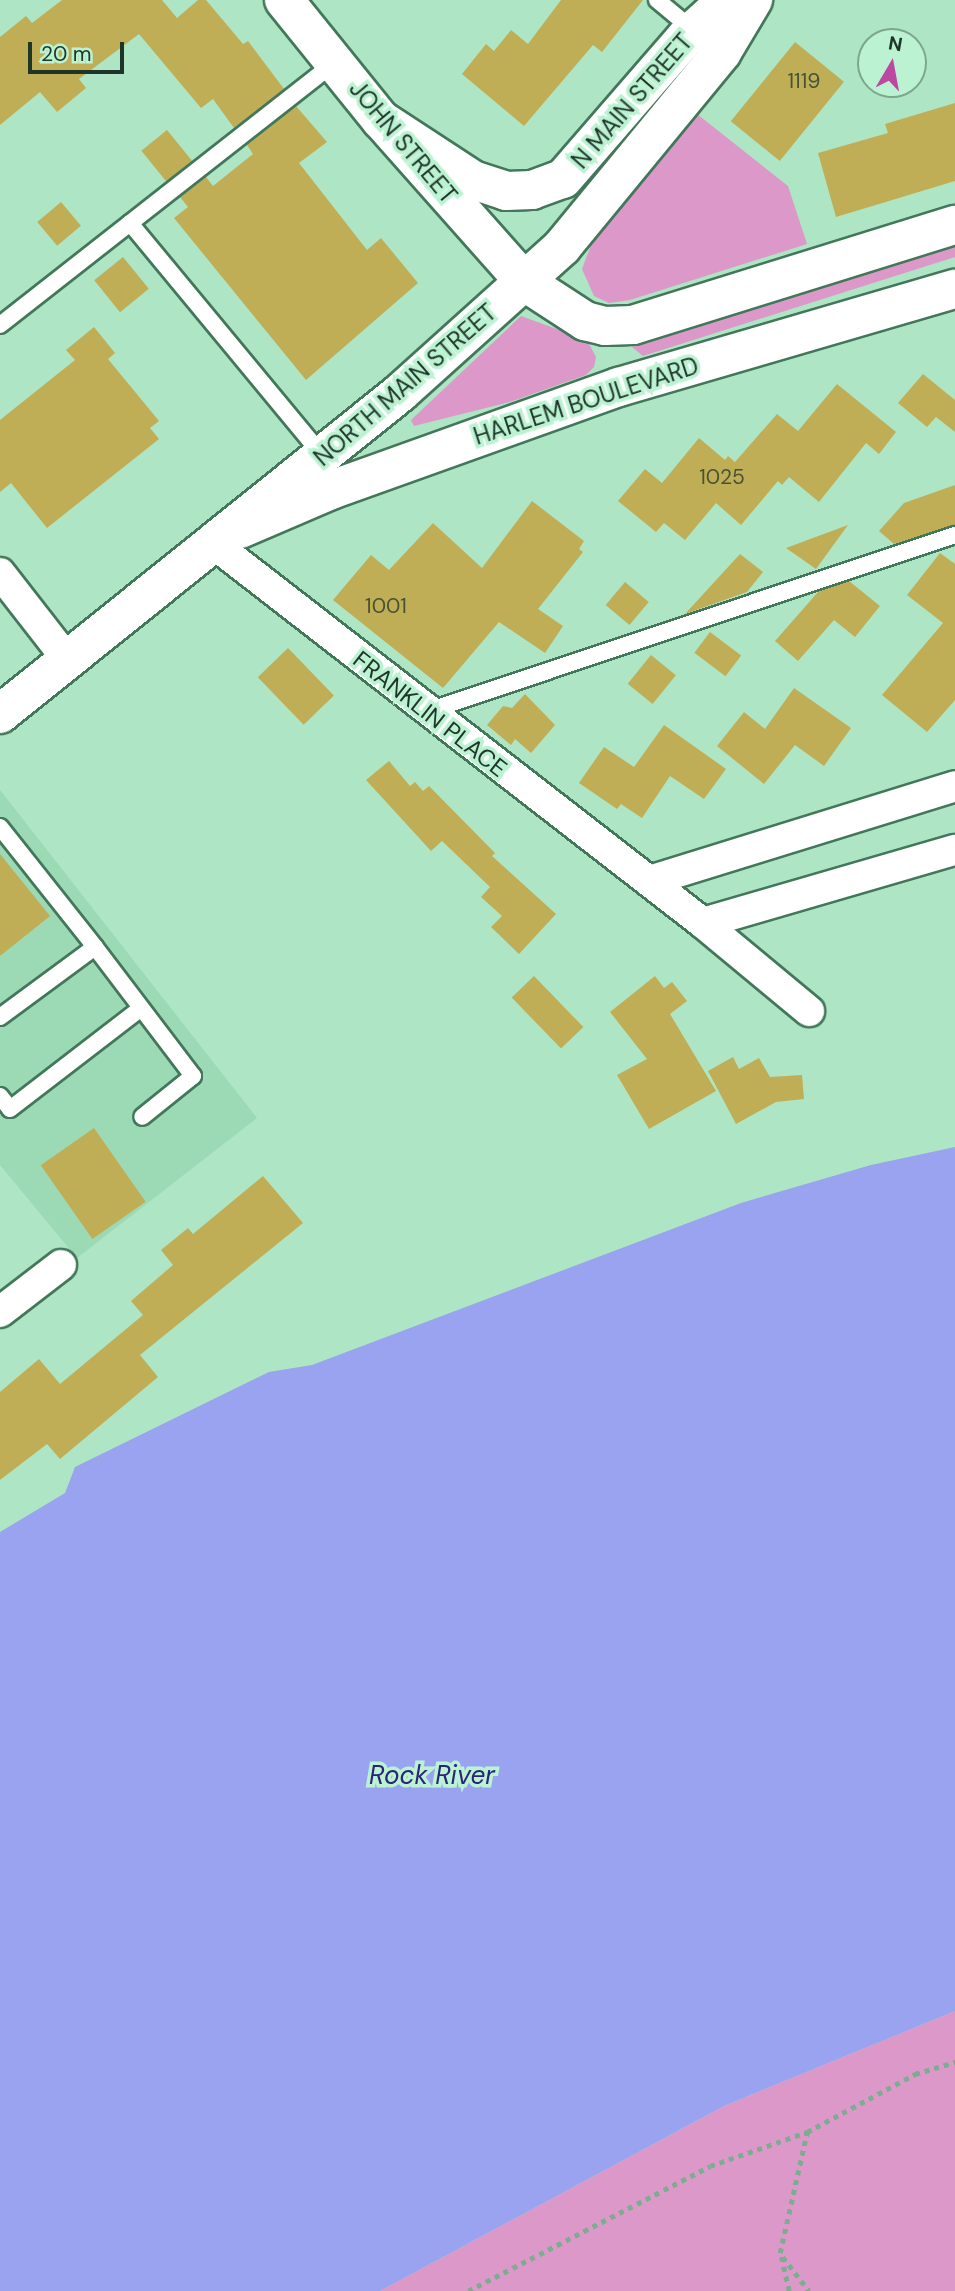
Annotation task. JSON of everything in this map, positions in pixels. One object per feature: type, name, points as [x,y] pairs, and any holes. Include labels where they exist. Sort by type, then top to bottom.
[{"type":"main road","name":"JOHN STREET","points":[[284,0],[381,120],[525,282]]},
{"type":"main road","name":"N MAIN STREET","points":[[381,120],[473,180],[506,191],[532,190],[563,179],[694,30],[727,0]]},
{"type":"main road","name":"NORTH MAIN STREET","points":[[0,714],[323,456],[562,247],[722,52],[753,0]]},
{"type":"main road","points":[[525,282],[585,320],[605,326],[669,315],[955,225]]},
{"type":"main road","name":"HARLEM BOULEVARD","points":[[220,540],[331,490],[619,387],[955,289]]},
{"type":"main road","points":[[605,326],[616,346],[619,387]]},
{"type":"street","name":"FRANKLIN PLACE","points":[[220,540],[426,712],[704,923],[809,1011]]},
{"type":"street","points":[[0,573],[67,659]]},
{"type":"street","points":[[649,881],[955,786]]},
{"type":"street","points":[[704,923],[955,850]]},
{"type":"street","points":[[0,1312],[61,1265]]},
{"type":"lane","points":[[657,0],[694,30]]},
{"type":"lane","points":[[0,325],[335,61]]},
{"type":"lane","points":[[130,223],[323,456]]},
{"type":"lane","points":[[426,712],[955,535]]},
{"type":"lane","points":[[0,827],[192,1076],[142,1117]]},
{"type":"lane","points":[[0,1017],[95,947]]},
{"type":"lane","points":[[0,1096],[10,1110],[141,1008]]},
{"type":"path","points":[[468,2291],[709,2166],[807,2133],[915,2074],[955,2062]]},
{"type":"path","points":[[789,2291],[780,2253],[807,2133]]},
{"type":"path","points":[[780,2253],[809,2291]]},
{"type":"shaded area","points":[[697,114],[788,186],[807,244],[630,300],[609,303],[594,296],[582,269],[594,237]]},
{"type":"shaded area","points":[[955,238],[955,257],[643,356],[632,347],[635,342]]},
{"type":"shaded area","points":[[521,316],[587,340],[596,357],[594,367],[586,375],[510,402],[414,426],[411,420]]},
{"type":"shaded area","points":[[0,790],[257,1118],[77,1258],[0,1165]]},
{"type":"shaded area","points":[[955,2011],[955,2291],[380,2291],[724,2106]]},
{"type":"water","name":"Rock River","points":[[955,1147],[955,2011],[724,2106],[380,2291],[0,2291],[0,1532],[65,1493],[75,1467],[269,1372],[312,1365],[741,1203],[871,1165]]},
{"type":"building","points":[[62,0],[162,0],[177,18],[198,0],[206,0],[243,44],[248,41],[284,89],[234,128],[213,99],[201,108],[139,34],[79,79],[86,88],[57,112],[40,92],[0,125],[0,37],[26,16],[32,23]]},
{"type":"building","points":[[561,0],[643,0],[602,52],[593,45],[524,126],[462,74],[486,44],[494,51],[511,30],[528,44]]},
{"type":"building","points":[[795,42],[844,82],[780,161],[731,121]]},
{"type":"building","points":[[955,103],[955,181],[836,217],[818,153],[888,133],[885,124]]},
{"type":"building","points":[[296,106],[327,142],[299,163],[367,250],[381,238],[418,283],[306,380],[174,218],[188,207],[180,197],[206,177],[213,186],[253,154],[247,145]]},
{"type":"building","points":[[167,130],[192,161],[167,182],[141,151]]},
{"type":"building","points":[[61,202],[81,226],[57,246],[37,222]]},
{"type":"building","points":[[123,257],[149,289],[120,312],[94,280]]},
{"type":"building","points":[[94,327],[115,353],[108,359],[159,421],[150,428],[159,439],[47,528],[11,483],[0,492],[0,420],[75,360],[66,350]]},
{"type":"building","points":[[923,374],[955,400],[955,432],[936,417],[927,427],[898,403]]},
{"type":"building","points":[[837,384],[896,432],[879,454],[866,443],[819,502],[789,477],[782,485],[778,481],[741,525],[716,503],[685,540],[664,523],[656,532],[618,501],[645,469],[662,483],[699,438],[725,460],[728,456],[735,462],[777,414],[798,431]]},
{"type":"building","points":[[955,485],[955,525],[894,544],[879,531],[904,503]]},
{"type":"building","points":[[532,501],[584,541],[579,549],[583,552],[538,609],[563,626],[545,653],[499,622],[443,688],[333,600],[371,555],[389,570],[433,523],[482,568]]},
{"type":"building","points":[[848,525],[816,569],[786,548]]},
{"type":"building","points":[[940,553],[955,564],[955,700],[927,732],[882,695],[943,623],[907,595]]},
{"type":"building","points":[[740,554],[763,572],[747,592],[685,614]]},
{"type":"building","points":[[849,581],[880,606],[855,637],[834,620],[798,661],[775,641],[818,592]]},
{"type":"building","points":[[625,582],[649,602],[629,625],[606,605]]},
{"type":"building","points":[[710,632],[741,655],[725,676],[694,653]]},
{"type":"building","points":[[288,648],[334,695],[304,725],[258,677]]},
{"type":"building","points":[[651,655],[676,675],[653,704],[628,684]]},
{"type":"building","points":[[794,688],[851,728],[824,766],[795,745],[764,784],[717,746],[744,712],[765,729]]},
{"type":"building","points":[[525,694],[555,725],[531,753],[515,739],[511,745],[487,725],[503,706],[512,708]]},
{"type":"building","points":[[664,725],[726,769],[704,799],[670,776],[642,818],[621,804],[617,809],[579,783],[604,747],[634,767]]},
{"type":"building","points":[[389,761],[410,786],[415,782],[423,791],[429,786],[495,853],[492,856],[556,914],[519,954],[491,927],[502,916],[481,897],[490,887],[442,841],[431,851],[366,780]]},
{"type":"building","points":[[0,854],[50,916],[0,956]]},
{"type":"building","points":[[534,976],[583,1027],[561,1049],[512,998]]},
{"type":"building","points":[[655,976],[664,988],[672,982],[687,1001],[670,1014],[716,1091],[649,1129],[617,1075],[647,1059],[610,1012]]},
{"type":"building","points":[[733,1057],[739,1069],[759,1058],[770,1077],[802,1075],[804,1099],[776,1102],[736,1124],[708,1071]]},
{"type":"building","points":[[94,1128],[146,1202],[92,1239],[41,1165]]},
{"type":"building","points":[[263,1176],[303,1223],[140,1355],[158,1377],[60,1459],[47,1444],[0,1480],[0,1392],[39,1359],[60,1384],[143,1315],[131,1301],[173,1265],[161,1250],[188,1228],[193,1234]]}]
